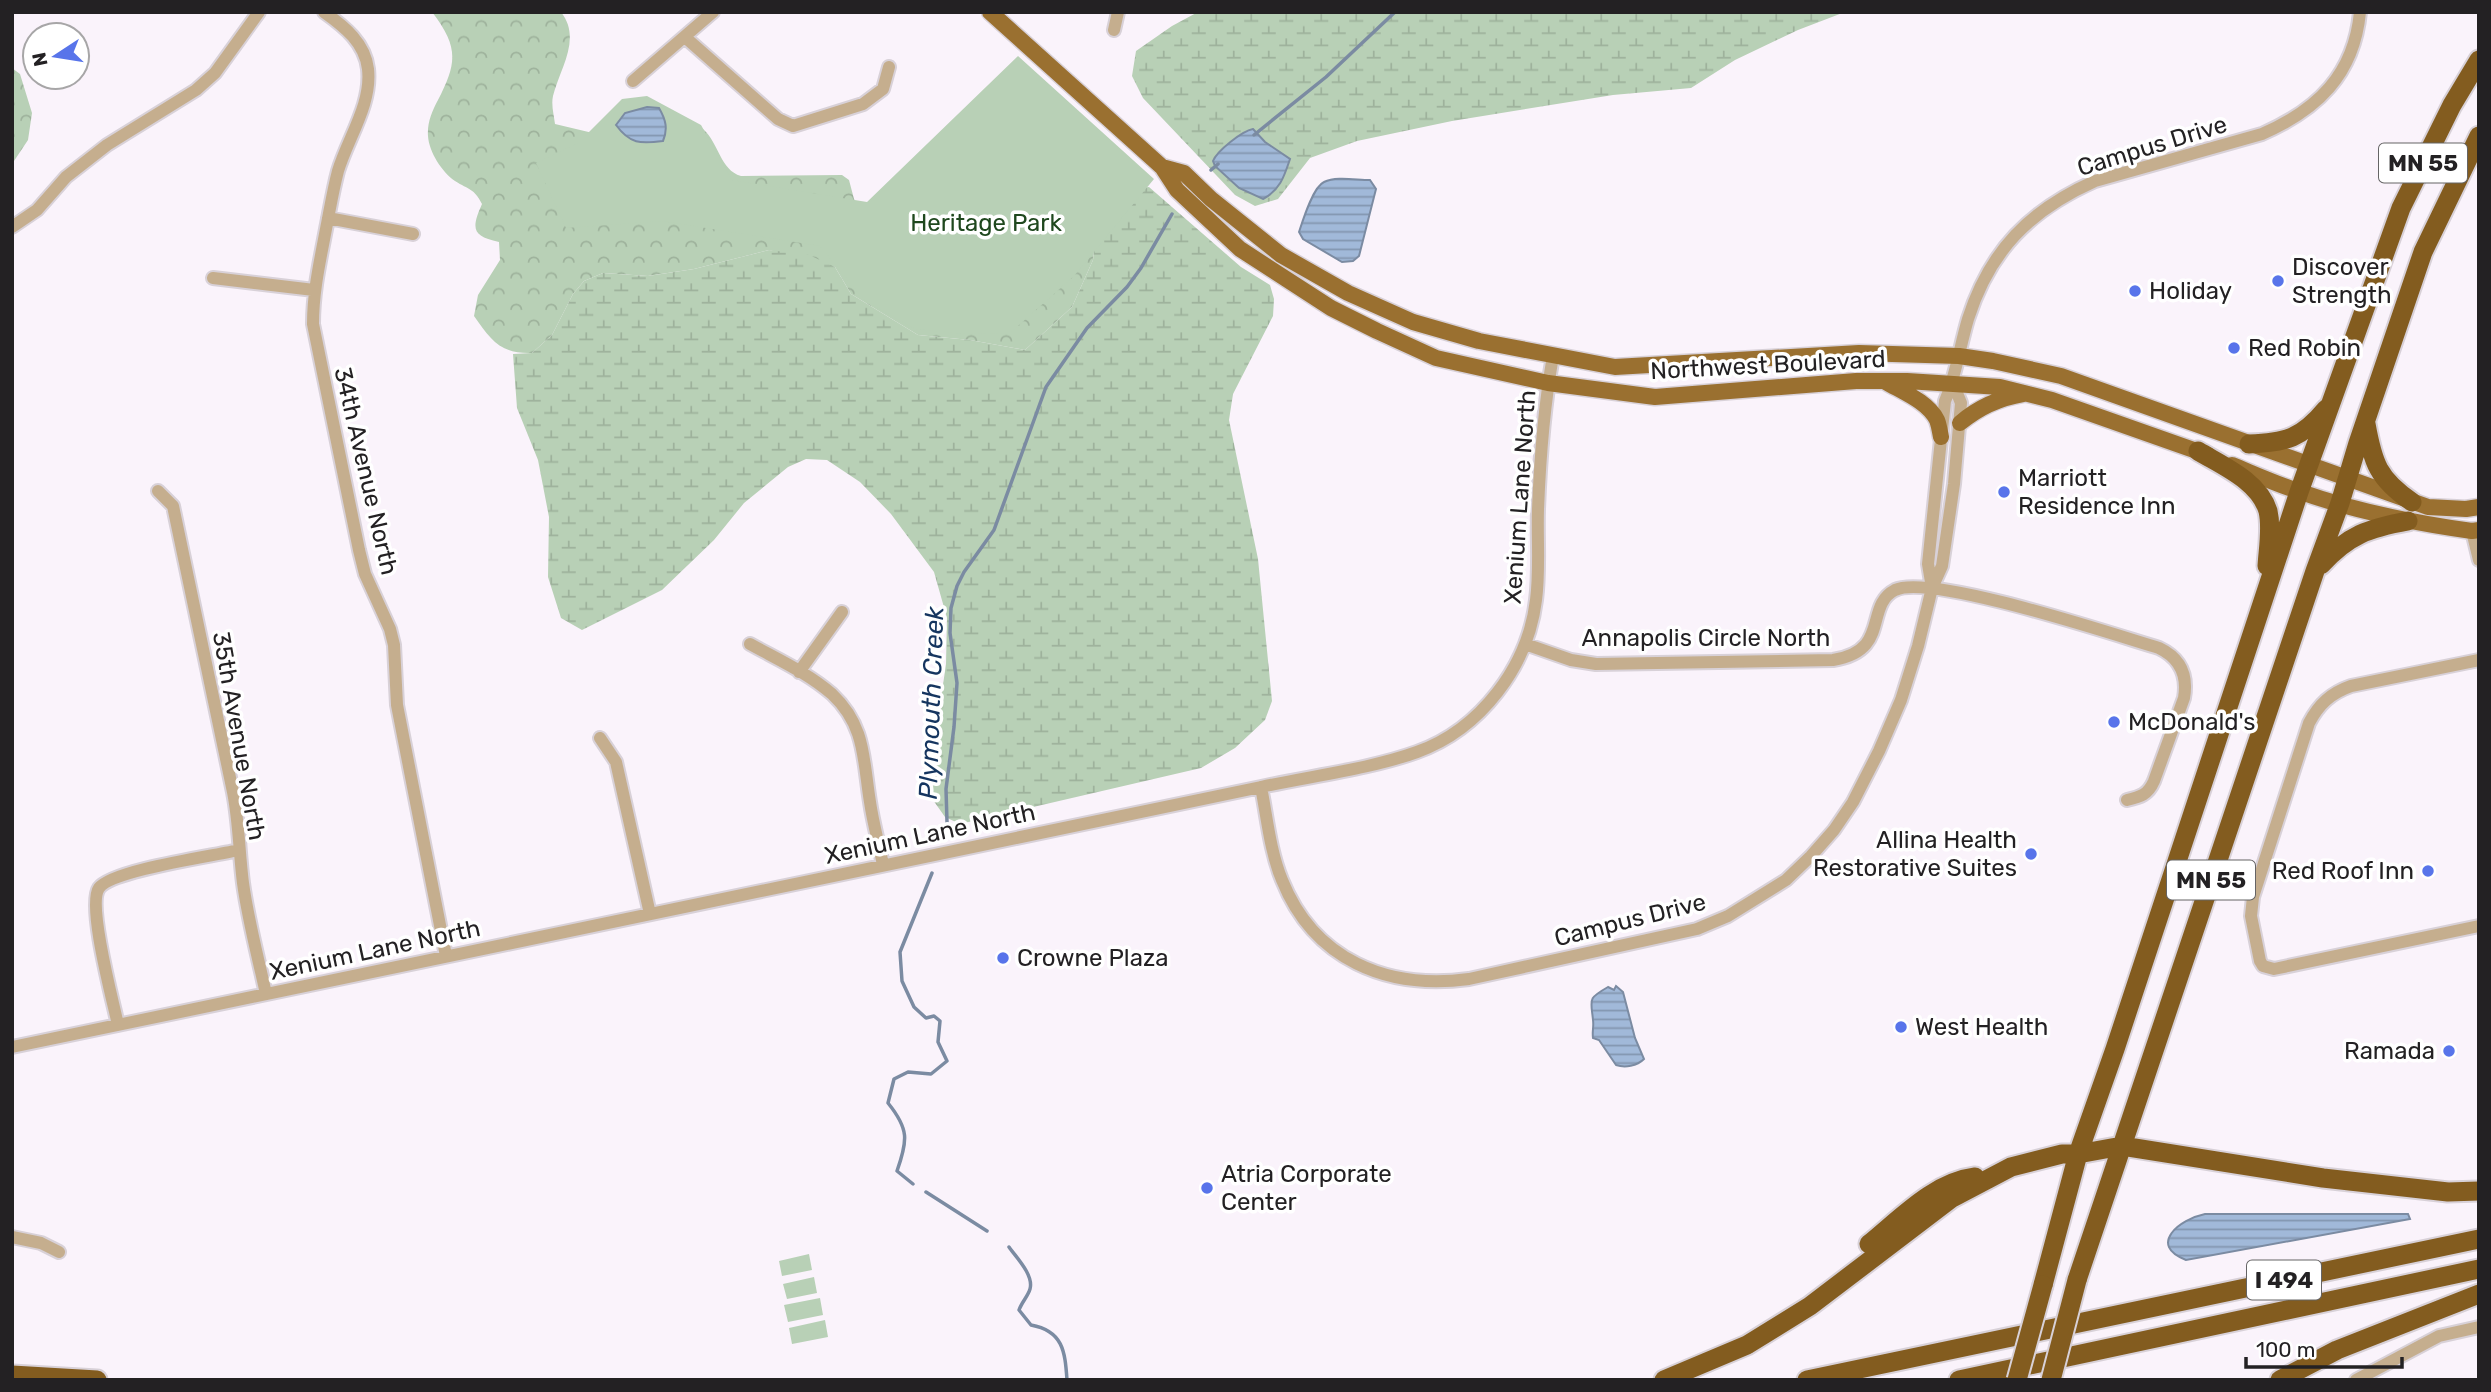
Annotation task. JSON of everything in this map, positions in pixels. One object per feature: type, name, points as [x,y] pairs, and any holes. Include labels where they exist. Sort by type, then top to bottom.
[{"type":"highway","name":"MN 55","points":[[2017,1380],[2078,1154],[2308,466],[2401,208],[2452,105],[2479,60]]},
{"type":"highway","name":"MN 55","points":[[2051,1380],[2077,1280],[2423,252],[2479,136]]},
{"type":"highway","points":[[2249,444],[2278,443],[2296,436],[2315,422],[2331,403]]},
{"type":"highway","points":[[2315,571],[2335,550],[2355,536],[2410,512],[2376,467],[2366,419]]},
{"type":"highway","points":[[2198,451],[2245,481],[2264,501],[2269,514],[2266,591]]},
{"type":"highway","points":[[1664,1380],[1747,1345],[1810,1306],[1952,1198],[2011,1167],[2062,1154],[2078,1154],[2122,1146],[2323,1178],[2448,1192],[2479,1191]]},
{"type":"highway","name":"I 494","points":[[1807,1380],[2479,1239]]},
{"type":"highway","name":"I 494","points":[[1959,1380],[2479,1269]]},
{"type":"highway","points":[[2280,1380],[2325,1355],[2479,1294]]},
{"type":"highway","points":[[2305,1380],[2315,1375],[2325,1355]]},
{"type":"highway","points":[[12,1375],[97,1380]]},
{"type":"main road","name":"Northwest Boulevard","points":[[990,12],[1162,167],[1177,190],[1240,249],[1331,308],[1436,358],[1548,383],[1655,397],[1856,381],[2000,387],[2101,416],[2299,492],[2340,503],[2410,512]]},
{"type":"main road","name":"Northwest Boulevard","points":[[1162,167],[1184,173],[1211,199],[1282,255],[1348,293],[1413,322],[1479,341],[1615,367],[1859,353],[1959,356],[1993,361],[2061,376],[2249,444],[2347,480],[2410,512]]},
{"type":"main road","points":[[1884,381],[1916,398],[1929,410],[1937,420],[1941,437]]},
{"type":"main road","points":[[1960,423],[1991,402],[2027,393]]},
{"type":"main road","points":[[2410,512],[2428,507],[2479,507]]},
{"type":"main road","points":[[2410,512],[2476,530]]},
{"type":"street","points":[[12,227],[37,210],[66,177],[107,145],[196,90],[215,73],[259,12]]},
{"type":"street","name":"34th Avenue North","points":[[324,12],[341,24],[363,51],[368,68],[368,86],[365,103],[338,172],[314,290],[313,324],[365,574],[390,629],[394,645],[401,734],[446,956]]},
{"type":"street","points":[[633,81],[713,12]]},
{"type":"street","points":[[1114,30],[1118,12]]},
{"type":"street","name":"Campus Drive","points":[[1932,588],[1928,564],[1945,401],[1953,383],[1977,294],[1989,269],[2024,225],[2069,192],[2095,181],[2263,134],[2286,124],[2308,109],[2342,71],[2353,46],[2360,12]]},
{"type":"street","points":[[686,38],[778,119],[793,125],[863,104],[883,89],[889,67]]},
{"type":"street","points":[[328,218],[412,234]]},
{"type":"street","points":[[213,278],[314,290]]},
{"type":"street","name":"Xenium Lane North","points":[[12,1047],[1261,787],[1418,751],[1444,739],[1468,723],[1487,705],[1504,683],[1525,644],[1536,600],[1539,477],[1553,356]]},
{"type":"street","name":"Campus Drive","points":[[1261,787],[1281,878],[1292,902],[1325,942],[1345,957],[1392,978],[1427,982],[1469,979],[1663,939],[1728,916],[1786,880],[1811,856],[1847,811],[1879,751],[1901,700],[1932,588],[1942,566],[1960,423],[1961,403],[1953,383]]},
{"type":"street","name":"35th Avenue North","points":[[158,491],[173,506],[238,820],[244,887],[266,994]]},
{"type":"street","points":[[2476,530],[2479,560]]},
{"type":"street","name":"Annapolis Circle North","points":[[1525,644],[1570,660],[1596,664],[1833,660],[1853,654],[1869,642],[1882,602],[1899,588],[1932,588],[2003,602],[2170,653],[2184,674],[2184,698],[2150,791],[2127,800]]},
{"type":"street","points":[[799,672],[842,612]]},
{"type":"street","points":[[750,644],[832,694],[857,729],[864,750],[870,803],[883,865]]},
{"type":"street","points":[[2479,660],[2341,689],[2319,705],[2309,723],[2251,906],[2252,927],[2258,953],[2263,966],[2274,969],[2479,926]]},
{"type":"street","points":[[600,738],[616,762],[650,914]]},
{"type":"street","points":[[118,1025],[96,918],[95,897],[99,888],[124,874],[239,850]]},
{"type":"street","points":[[12,1237],[41,1243],[59,1252]]},
{"type":"street","points":[[2357,1380],[2439,1336],[2479,1328]]},
{"type":"green space","points":[[432,12],[561,12],[567,22],[570,43],[553,96],[555,124],[597,134],[703,129],[728,168],[741,176],[842,175],[849,180],[860,209],[1097,229],[1093,260],[1072,307],[1025,350],[970,340],[918,335],[851,294],[835,267],[769,250],[694,269],[648,276],[603,273],[584,281],[573,294],[552,335],[532,353],[504,348],[491,339],[474,316],[478,295],[500,260],[499,242],[483,237],[476,230],[476,220],[482,204],[474,192],[445,172],[429,142],[429,122],[452,65],[451,45]]},
{"type":"green space","points":[[1198,12],[1845,12],[1798,30],[1735,60],[1691,88],[1613,95],[1452,121],[1357,141],[1310,158],[1278,199],[1255,206],[1235,195],[1143,98],[1132,76],[1136,51]]},
{"type":"green space","name":"Heritage Park","points":[[1018,56],[1154,179],[1074,276],[1010,333],[966,334],[915,329],[865,301],[820,246],[662,221],[566,228],[536,163],[578,143],[622,99],[647,96],[701,125],[732,180],[867,202]]},
{"type":"green space","points":[[12,68],[20,74],[21,91],[25,91],[32,113],[28,140],[12,164]]},
{"type":"green space","points":[[1149,187],[1241,267],[1270,285],[1274,299],[1273,316],[1233,394],[1229,420],[1258,559],[1272,701],[1265,720],[1235,748],[1201,768],[960,824],[945,817],[933,800],[932,761],[946,664],[947,618],[934,572],[891,514],[860,482],[827,460],[806,459],[788,467],[744,503],[714,540],[662,590],[582,630],[561,618],[548,577],[549,517],[538,460],[517,408],[513,354],[532,353],[552,335],[573,294],[584,281],[603,273],[648,276],[694,269],[769,250],[809,255],[835,267],[851,294],[918,335],[970,340],[1025,350],[1072,307],[1093,260],[1097,229],[1131,189]]},
{"type":"green space","points":[[809,1254],[812,1270],[782,1276],[779,1261]]},
{"type":"green space","points":[[814,1277],[817,1293],[787,1299],[783,1284]]},
{"type":"green space","points":[[820,1298],[823,1315],[788,1322],[784,1305]]},
{"type":"green space","points":[[825,1320],[828,1337],[792,1344],[789,1328]]},
{"type":"water","points":[[647,107],[659,108],[661,112],[666,128],[663,141],[636,141],[626,136],[616,125],[625,113]]},
{"type":"water","points":[[1253,129],[1265,142],[1290,159],[1277,187],[1263,199],[1239,188],[1213,161],[1230,142]]},
{"type":"water","points":[[1334,179],[1370,180],[1376,189],[1359,256],[1353,261],[1342,262],[1303,239],[1299,232],[1309,204],[1320,185]]},
{"type":"water","points":[[1616,986],[1623,992],[1635,1038],[1644,1059],[1631,1066],[1616,1065],[1599,1040],[1593,1038],[1593,997],[1608,987],[1614,990]]},
{"type":"water","points":[[2205,1214],[2408,1214],[2410,1219],[2186,1260],[2175,1254],[2169,1247],[2168,1240],[2172,1233],[2186,1221]]},
{"type":"waterway","name":"Plymouth Creek","points":[[1254,135],[1326,77],[1395,12]]},
{"type":"waterway","name":"Plymouth Creek","points":[[1211,170],[1218,164]]},
{"type":"waterway","name":"Plymouth Creek","points":[[944,836],[957,683],[950,633],[951,608],[957,586],[994,530],[1046,387],[1087,328],[1127,287],[1141,268],[1172,214]]},
{"type":"waterway","name":"Plymouth Creek","points":[[913,1184],[897,1171],[905,1143],[904,1135],[900,1120],[888,1103],[894,1079],[908,1072],[931,1074],[947,1061],[938,1042],[940,1021],[934,1016],[926,1018],[914,1007],[902,981],[900,952],[932,873]]},
{"type":"waterway","name":"Plymouth Creek","points":[[926,1192],[987,1231]]},
{"type":"waterway","name":"Plymouth Creek","points":[[1009,1247],[1024,1266],[1031,1284],[1019,1310],[1031,1325],[1056,1337],[1063,1351],[1067,1380]]},
{"type":"place","name":"Discover Strength","points":[[2278,281]]},
{"type":"place","name":"Holiday","points":[[2135,291]]},
{"type":"place","name":"Red Robin","points":[[2234,348]]},
{"type":"place","name":"Marriott Residence Inn","points":[[2004,492]]},
{"type":"place","name":"McDonald's","points":[[2114,722]]},
{"type":"place","name":"Allina Health Restorative Suites","points":[[2031,854]]},
{"type":"place","name":"Red Roof Inn","points":[[2428,871]]},
{"type":"place","name":"Crowne Plaza","points":[[1003,958]]},
{"type":"place","name":"West Health","points":[[1901,1027]]},
{"type":"place","name":"Ramada","points":[[2449,1051]]},
{"type":"place","name":"Atria Corporate Center","points":[[1207,1188]]}]
